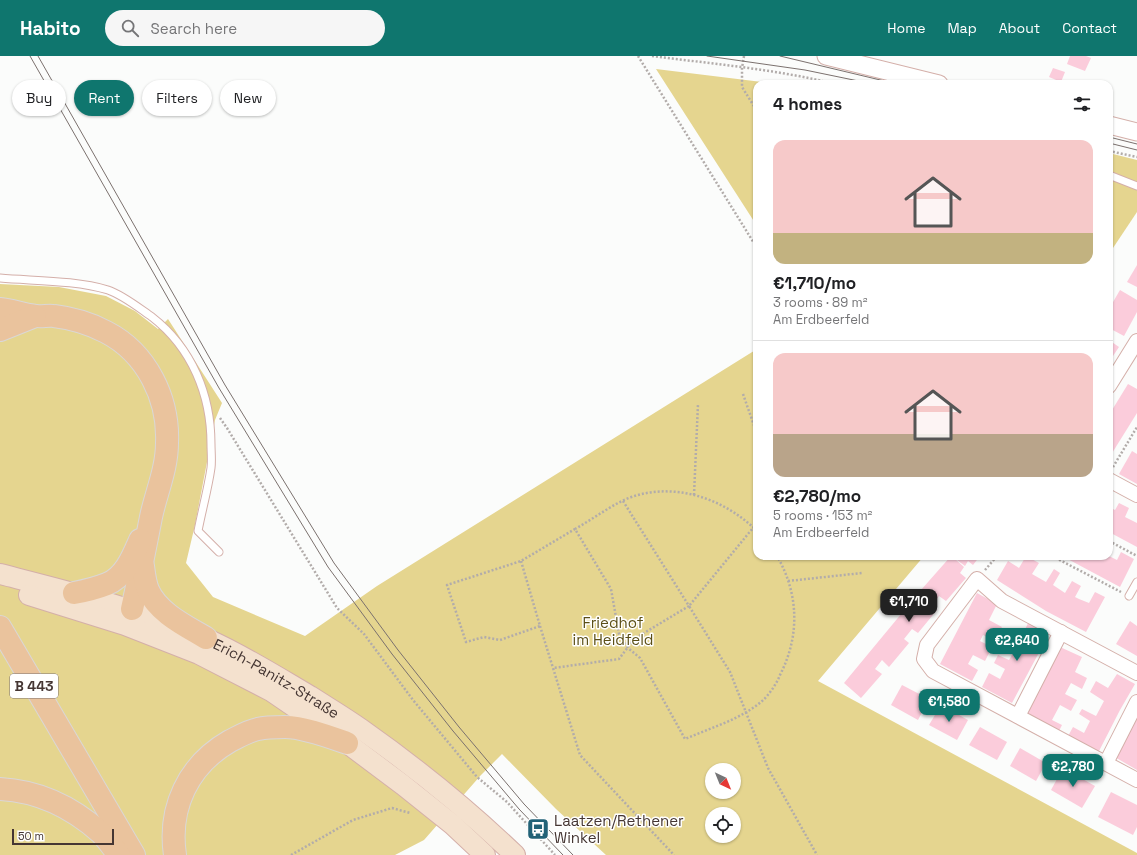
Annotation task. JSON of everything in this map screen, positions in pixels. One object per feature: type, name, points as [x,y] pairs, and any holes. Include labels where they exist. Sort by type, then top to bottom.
[{"type":"main road","points":[[0,309],[35,316],[54,316],[83,323],[106,332],[126,346],[141,361],[154,380],[162,400],[167,424],[168,445],[142,564],[128,617]]},
{"type":"main road","points":[[0,330],[35,316]]},
{"type":"main road","points":[[74,594],[109,584],[120,575],[130,561],[152,516]]},
{"type":"main road","points":[[142,564],[148,591],[157,603],[169,615],[206,638]]},
{"type":"main road","name":"Erich-Panitz-Straße","points":[[0,574],[38,591],[206,638],[236,653],[279,677],[360,728],[416,769],[515,855]]},
{"type":"main road","name":"Erich-Panitz-Straße","points":[[0,588],[74,594],[128,617],[271,691],[347,743],[403,785],[452,825],[485,855]]},
{"type":"main road","name":"B 443","points":[[0,627],[134,855]]},
{"type":"main road","points":[[175,855],[173,844],[175,815],[182,791],[195,770],[216,749],[238,737],[258,729],[287,727],[318,733],[347,743]]},
{"type":"main road","points":[[0,789],[31,794],[55,802],[78,815],[102,834],[119,855]]},
{"type":"street","points":[[826,56],[923,80]]},
{"type":"street","points":[[1113,126],[1137,132]]},
{"type":"street","points":[[1113,380],[1137,341]]},
{"type":"street","points":[[1113,482],[1137,496]]},
{"type":"street","points":[[1137,673],[1002,601],[977,580],[927,645],[924,659],[933,671],[1137,780]]},
{"type":"street","points":[[1018,716],[1061,632]]},
{"type":"street","points":[[1106,763],[1137,702]]},
{"type":"lane","points":[[1113,177],[1137,186]]},
{"type":"lane","points":[[0,278],[86,284],[110,291],[138,306],[158,322],[178,343],[196,372],[207,402],[211,431],[211,467],[198,531],[220,552]]},
{"type":"lane","points":[[1129,596],[1137,582]]},
{"type":"path","points":[[638,56],[753,242]]},
{"type":"path","points":[[652,56],[819,80]]},
{"type":"path","points":[[744,56],[742,68],[742,87],[753,105]]},
{"type":"path","points":[[1113,152],[1137,157]]},
{"type":"path","points":[[743,394],[753,423]]},
{"type":"path","points":[[207,402],[227,428],[337,608],[364,634],[413,700],[477,777],[507,802],[555,855]]},
{"type":"path","points":[[694,495],[698,404]]},
{"type":"path","points":[[1113,467],[1137,426]]},
{"type":"path","points":[[540,626],[500,640],[484,637],[466,642],[447,585],[520,561],[623,501],[643,494],[661,492],[694,495],[712,500],[727,507],[753,528],[689,606],[634,639],[619,659],[553,668]]},
{"type":"path","points":[[623,501],[730,672],[768,768],[817,855]]},
{"type":"path","points":[[575,529],[611,589],[619,634],[628,648],[640,658],[684,739],[746,713],[762,701],[776,684],[792,647],[794,626],[794,609],[788,581],[779,560]]},
{"type":"path","points":[[1113,542],[1137,556]]},
{"type":"path","points":[[977,580],[994,560]]},
{"type":"path","points":[[1060,560],[1129,596]]},
{"type":"path","points":[[520,561],[580,755],[674,855]]},
{"type":"path","points":[[788,581],[862,572]]},
{"type":"path","points":[[290,855],[353,820],[392,808],[414,813]]},
{"type":"green space","points":[[656,69],[753,81],[753,220]]},
{"type":"green space","points":[[1113,154],[1137,160],[1137,212],[1113,248]]},
{"type":"green space","name":"Friedhof im Heidfeld","points":[[0,284],[59,287],[106,296],[135,311],[158,329],[168,319],[222,403],[215,420],[195,525],[186,563],[213,597],[305,636],[377,586],[753,351],[753,560],[921,560],[818,681],[1137,853],[1137,855],[606,855],[556,809],[502,754],[481,775],[424,840],[395,855],[0,855]]},
{"type":"building","points":[[1070,56],[1086,56],[1091,58],[1085,71],[1067,64]]},
{"type":"building","points":[[1053,68],[1065,72],[1062,80],[1056,80],[1049,77]]},
{"type":"building","points":[[1137,265],[1137,287],[1127,282]]},
{"type":"building","points":[[1120,290],[1137,300],[1137,312],[1124,336],[1113,330],[1113,302]]},
{"type":"building","points":[[1113,343],[1119,347],[1113,356]]},
{"type":"building","points":[[1128,384],[1137,389],[1137,413],[1113,452],[1113,408]]},
{"type":"building","points":[[1132,451],[1137,454],[1137,484],[1119,474]]},
{"type":"building","points":[[1119,503],[1129,508],[1125,517],[1137,523],[1137,547],[1113,534],[1113,509],[1115,510]]},
{"type":"building","points":[[1121,552],[1134,559],[1120,587],[1069,560],[1113,560],[1113,558],[1117,560]]},
{"type":"building","points":[[947,560],[956,560],[964,567],[960,573],[966,578],[946,601],[939,596],[932,606],[937,610],[918,633],[912,629],[904,639],[909,643],[889,667],[882,660],[875,669],[882,674],[861,698],[844,683]]},
{"type":"building","points":[[957,560],[977,560],[973,565],[968,561],[965,566]]},
{"type":"building","points":[[1024,560],[1033,560],[1039,563],[1032,574],[1046,582],[1054,569],[1060,573],[1053,585],[1065,593],[1072,581],[1081,586],[1075,597],[1079,599],[1089,603],[1095,592],[1105,597],[1086,632],[1046,611],[997,580],[1008,561],[1019,568]]},
{"type":"building","points":[[977,593],[997,604],[989,620],[1002,627],[994,640],[983,635],[980,641],[992,647],[985,661],[973,655],[968,664],[978,670],[972,681],[940,664]]},
{"type":"building","points":[[1029,621],[1050,632],[1012,703],[982,687],[989,673],[1000,679],[1005,669],[994,663],[998,655],[1009,660],[1016,648],[1004,642],[1010,630],[1022,636]]},
{"type":"building","points":[[1130,621],[1137,626],[1137,656],[1116,644]]},
{"type":"building","points":[[1060,647],[1082,657],[1075,672],[1087,678],[1082,689],[1071,683],[1065,694],[1077,700],[1071,711],[1060,705],[1052,720],[1062,725],[1058,733],[1026,716]]},
{"type":"building","points":[[1117,674],[1135,684],[1098,753],[1067,738],[1073,727],[1084,733],[1090,721],[1079,714],[1082,709],[1096,716],[1104,701],[1090,692],[1096,681],[1108,688]]},
{"type":"building","points":[[902,685],[929,699],[918,720],[891,705]]},
{"type":"building","points":[[941,705],[968,720],[957,740],[929,725]]},
{"type":"building","points":[[1137,715],[1137,770],[1113,756]]},
{"type":"building","points":[[980,727],[1007,742],[997,760],[969,745]]},
{"type":"building","points":[[1020,748],[1046,763],[1036,781],[1010,766]]},
{"type":"building","points":[[1063,768],[1095,786],[1082,808],[1051,790]]},
{"type":"building","points":[[1111,792],[1137,805],[1137,827],[1133,835],[1098,817]]},
{"type":"tram line","points":[[30,56],[219,388],[328,567],[392,654],[453,731],[519,809],[563,855]]},
{"type":"tram line","points":[[38,56],[225,385],[334,563],[398,650],[459,727],[524,804],[573,855]]},
{"type":"tram line","points":[[707,56],[805,70],[854,80]]},
{"type":"tram line","points":[[780,56],[880,80]]},
{"type":"tram line","points":[[1113,138],[1137,144]]},
{"type":"tram line","points":[[1113,144],[1137,150]]},
{"type":"place","name":"Laatzen/Rethener Winkel","points":[[538,829]]}]
